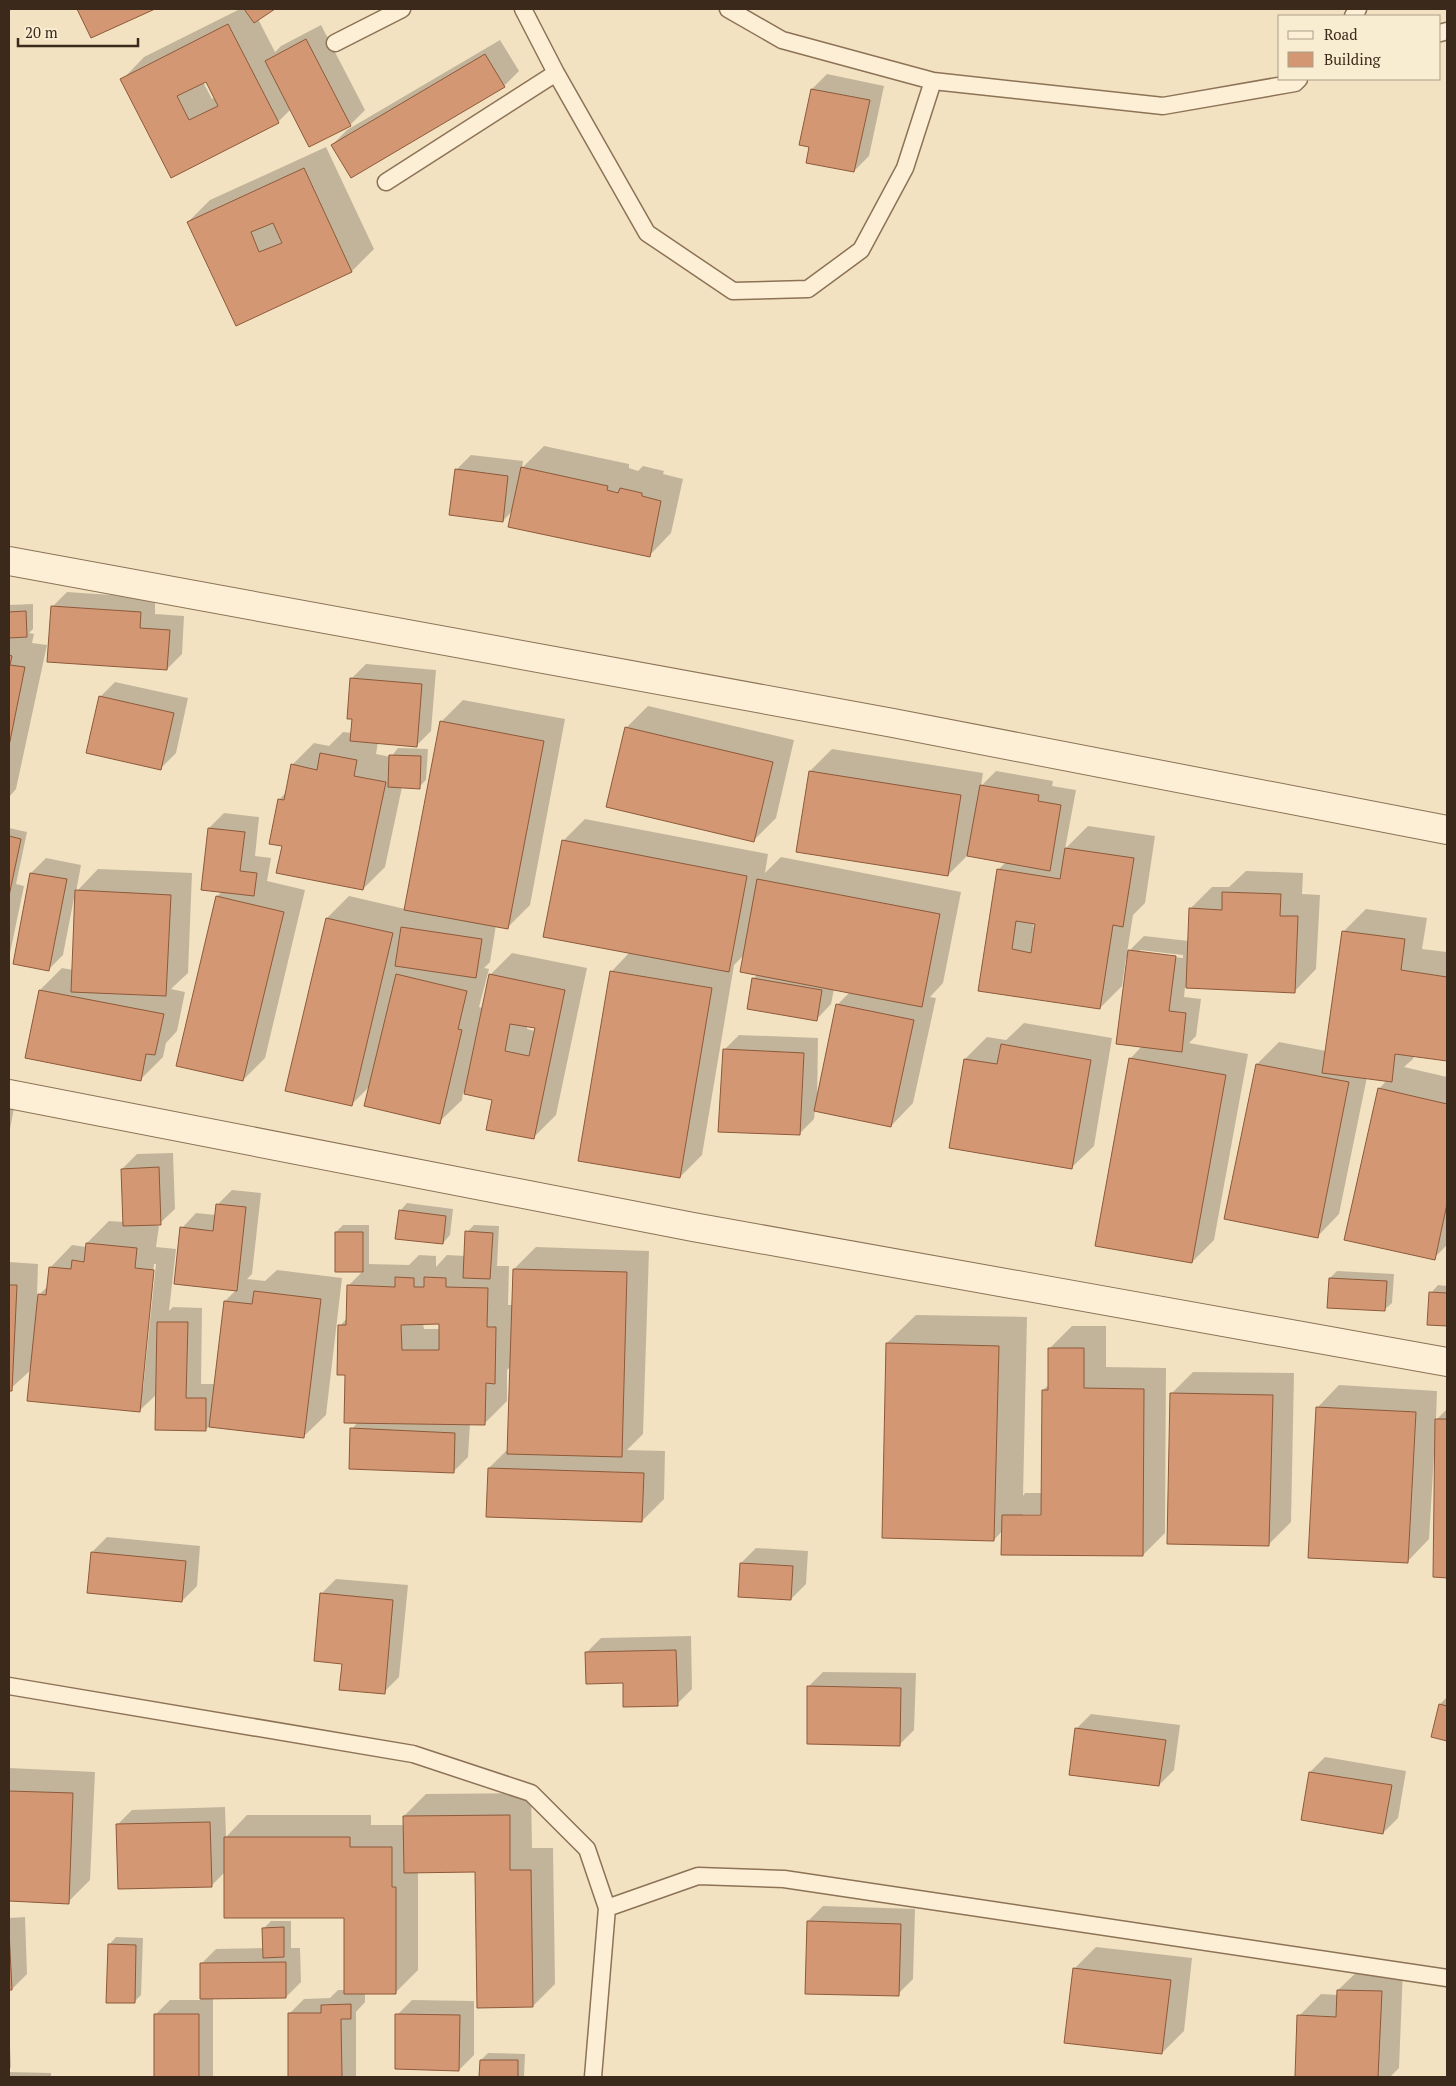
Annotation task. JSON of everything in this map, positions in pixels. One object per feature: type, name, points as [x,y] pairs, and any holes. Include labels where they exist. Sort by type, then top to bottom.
[{"type":"street","points":[[9,561],[893,723],[1447,830]]},
{"type":"street","points":[[9,1094],[693,1227],[1447,1362]]},
{"type":"lane","points":[[335,43],[402,9]]},
{"type":"lane","points":[[523,9],[556,73],[647,233],[733,291],[808,289],[861,250],[905,168],[933,81]]},
{"type":"lane","points":[[728,9],[782,40],[933,81],[1163,106],[1300,80]]},
{"type":"lane","points":[[386,182],[556,73]]},
{"type":"lane","points":[[9,1686],[413,1754],[531,1793],[587,1849],[607,1908],[592,2077]]},
{"type":"lane","points":[[607,1908],[698,1876],[784,1879],[1447,1978]]},
{"type":"building","points":[[77,9],[155,9],[91,38]]},
{"type":"building","points":[[244,9],[275,9],[254,23]]},
{"type":"building","points":[[228,24],[279,123],[171,178],[120,79]],"holes":[[[206,82],[218,106],[189,120],[177,96]]]},
{"type":"building","points":[[306,39],[351,126],[309,147],[265,61]]},
{"type":"building","points":[[485,54],[505,87],[351,178],[331,145]]},
{"type":"building","points":[[811,89],[870,100],[854,172],[806,163],[809,147],[799,145]]},
{"type":"building","points":[[304,168],[352,272],[236,326],[187,222]],"holes":[[[273,223],[282,243],[259,252],[251,232]]]},
{"type":"building","points":[[521,467],[608,486],[607,490],[618,493],[620,488],[642,493],[642,496],[661,501],[650,557],[508,527]]},
{"type":"building","points":[[455,469],[508,476],[503,522],[449,515]]},
{"type":"building","points":[[51,606],[141,612],[140,628],[170,630],[167,670],[47,662]]},
{"type":"building","points":[[26,611],[27,637],[9,638],[9,612]]},
{"type":"building","points":[[9,655],[12,656],[10,665],[25,667],[9,746]]},
{"type":"building","points":[[350,678],[422,684],[417,747],[350,741],[352,719],[347,719]]},
{"type":"building","points":[[99,696],[174,713],[161,770],[86,753]]},
{"type":"building","points":[[440,721],[544,741],[508,929],[404,910]]},
{"type":"building","points":[[625,727],[773,762],[754,842],[606,807]]},
{"type":"building","points":[[320,753],[357,760],[354,776],[386,782],[363,890],[276,873],[282,846],[269,844],[278,799],[284,800],[291,764],[317,770]]},
{"type":"building","points":[[389,755],[421,756],[420,789],[388,787]]},
{"type":"building","points":[[809,771],[961,795],[948,876],[796,852]]},
{"type":"building","points":[[980,785],[1039,795],[1038,801],[1061,805],[1050,871],[967,856]]},
{"type":"building","points":[[208,828],[245,832],[240,871],[257,873],[254,896],[201,890]]},
{"type":"building","points":[[9,836],[21,839],[9,896]]},
{"type":"building","points":[[562,840],[747,876],[729,972],[543,937]]},
{"type":"building","points":[[1065,848],[1134,858],[1123,927],[1113,925],[1100,1009],[978,991],[997,869],[1060,879]],"holes":[[[1016,921],[1035,924],[1031,953],[1012,949]]]},
{"type":"building","points":[[30,873],[67,879],[49,971],[13,964]]},
{"type":"building","points":[[757,879],[940,914],[922,1007],[740,972]]},
{"type":"building","points":[[75,890],[171,895],[166,996],[71,992]]},
{"type":"building","points":[[1222,892],[1281,894],[1280,916],[1298,916],[1295,993],[1186,988],[1189,908],[1222,910]]},
{"type":"building","points":[[216,896],[284,912],[243,1081],[176,1066]]},
{"type":"building","points":[[326,918],[393,933],[352,1106],[285,1091]]},
{"type":"building","points":[[401,927],[482,939],[476,978],[395,966]]},
{"type":"building","points":[[1342,931],[1405,939],[1401,970],[1447,977],[1447,1061],[1395,1054],[1392,1082],[1322,1073]]},
{"type":"building","points":[[1128,950],[1176,956],[1169,1011],[1186,1013],[1182,1052],[1116,1044]]},
{"type":"building","points":[[610,971],[712,988],[680,1178],[578,1161]]},
{"type":"building","points":[[396,974],[467,991],[458,1029],[462,1030],[440,1124],[364,1106]]},
{"type":"building","points":[[489,974],[565,990],[534,1139],[486,1130],[492,1100],[464,1094]],"holes":[[[510,1024],[535,1028],[529,1056],[505,1051]]]},
{"type":"building","points":[[752,978],[822,990],[817,1021],[747,1009]]},
{"type":"building","points":[[39,990],[164,1014],[155,1055],[146,1054],[141,1081],[25,1058]]},
{"type":"building","points":[[836,1004],[914,1020],[891,1127],[814,1111]]},
{"type":"building","points":[[1001,1044],[1091,1060],[1072,1169],[949,1148],[964,1059],[997,1064]]},
{"type":"building","points":[[723,1049],[804,1053],[800,1135],[718,1132]]},
{"type":"building","points":[[1129,1058],[1226,1075],[1192,1263],[1095,1246]]},
{"type":"building","points":[[1256,1064],[1349,1082],[1318,1238],[1224,1219]]},
{"type":"building","points":[[1378,1088],[1447,1104],[1447,1204],[1435,1260],[1344,1240]]},
{"type":"building","points":[[159,1167],[161,1225],[123,1226],[121,1169]]},
{"type":"building","points":[[216,1204],[246,1207],[237,1291],[174,1284],[180,1227],[213,1231]]},
{"type":"building","points":[[399,1210],[446,1216],[443,1244],[395,1239]]},
{"type":"building","points":[[465,1231],[493,1233],[490,1279],[463,1278]]},
{"type":"building","points":[[335,1232],[363,1232],[363,1272],[335,1272]]},
{"type":"building","points":[[86,1243],[137,1248],[135,1268],[154,1270],[140,1412],[27,1401],[38,1294],[46,1295],[49,1267],[71,1269],[72,1260],[84,1262]]},
{"type":"building","points":[[513,1269],[627,1272],[622,1457],[507,1454]]},
{"type":"building","points":[[395,1277],[414,1278],[414,1287],[424,1287],[424,1277],[446,1278],[446,1287],[488,1288],[487,1327],[496,1327],[495,1384],[486,1383],[485,1425],[344,1423],[345,1375],[337,1375],[338,1325],[346,1325],[347,1285],[395,1287]],"holes":[[[439,1324],[439,1350],[402,1350],[401,1325]]]},
{"type":"building","points":[[1329,1278],[1387,1281],[1385,1311],[1327,1308]]},
{"type":"building","points":[[9,1285],[17,1285],[12,1391],[9,1391]]},
{"type":"building","points":[[254,1291],[321,1299],[304,1438],[209,1427],[224,1301],[252,1304]]},
{"type":"building","points":[[1429,1292],[1447,1293],[1447,1326],[1427,1325]]},
{"type":"building","points":[[157,1322],[188,1322],[186,1398],[206,1398],[206,1431],[155,1430]]},
{"type":"building","points":[[886,1343],[999,1346],[994,1541],[882,1538]]},
{"type":"building","points":[[1048,1348],[1084,1348],[1084,1388],[1144,1389],[1143,1556],[1001,1555],[1002,1515],[1041,1515],[1042,1390],[1048,1390]]},
{"type":"building","points":[[1170,1393],[1273,1395],[1269,1546],[1167,1544]]},
{"type":"building","points":[[1316,1407],[1416,1412],[1408,1563],[1308,1558]]},
{"type":"building","points":[[1435,1419],[1447,1419],[1447,1578],[1433,1577]]},
{"type":"building","points":[[350,1428],[455,1433],[454,1473],[349,1469]]},
{"type":"building","points":[[488,1468],[644,1473],[642,1522],[486,1517]]},
{"type":"building","points":[[91,1552],[186,1561],[182,1602],[87,1593]]},
{"type":"building","points":[[740,1563],[793,1566],[791,1600],[738,1597]]},
{"type":"building","points":[[320,1593],[393,1600],[385,1694],[339,1690],[342,1664],[314,1661]]},
{"type":"building","points":[[676,1650],[678,1706],[623,1707],[623,1683],[586,1684],[585,1652]]},
{"type":"building","points":[[807,1686],[901,1688],[900,1746],[807,1744]]},
{"type":"building","points":[[1439,1704],[1447,1706],[1447,1741],[1431,1737]]},
{"type":"building","points":[[1075,1728],[1166,1740],[1159,1786],[1069,1775]]},
{"type":"building","points":[[1309,1772],[1392,1785],[1383,1834],[1301,1820]]},
{"type":"building","points":[[9,1791],[73,1793],[69,1904],[9,1901]]},
{"type":"building","points":[[510,1815],[510,1870],[531,1870],[533,2007],[477,2008],[475,1872],[404,1873],[403,1816]]},
{"type":"building","points":[[210,1822],[212,1887],[118,1889],[116,1824]]},
{"type":"building","points":[[224,1837],[350,1837],[350,1847],[392,1847],[392,1887],[396,1887],[396,1994],[344,1994],[344,1918],[224,1918]]},
{"type":"building","points":[[807,1921],[901,1924],[899,1996],[805,1994]]},
{"type":"building","points":[[284,1927],[284,1957],[263,1958],[262,1928]]},
{"type":"building","points":[[9,1931],[12,1990],[9,1990]]},
{"type":"building","points":[[108,1944],[136,1945],[135,2003],[106,2003]]},
{"type":"building","points":[[286,1962],[286,1998],[200,1999],[200,1963]]},
{"type":"building","points":[[1073,1968],[1171,1980],[1162,2054],[1064,2043]]},
{"type":"building","points":[[1337,1990],[1382,1991],[1378,2077],[1295,2077],[1297,2015],[1336,2017]]},
{"type":"building","points":[[351,2004],[351,2019],[341,2019],[342,2077],[288,2077],[288,2013],[321,2013],[321,2005]]},
{"type":"building","points":[[154,2014],[199,2014],[199,2077],[154,2077]]},
{"type":"building","points":[[395,2014],[460,2015],[459,2071],[395,2069]]},
{"type":"building","points":[[480,2060],[518,2060],[518,2077],[479,2077]]}]
